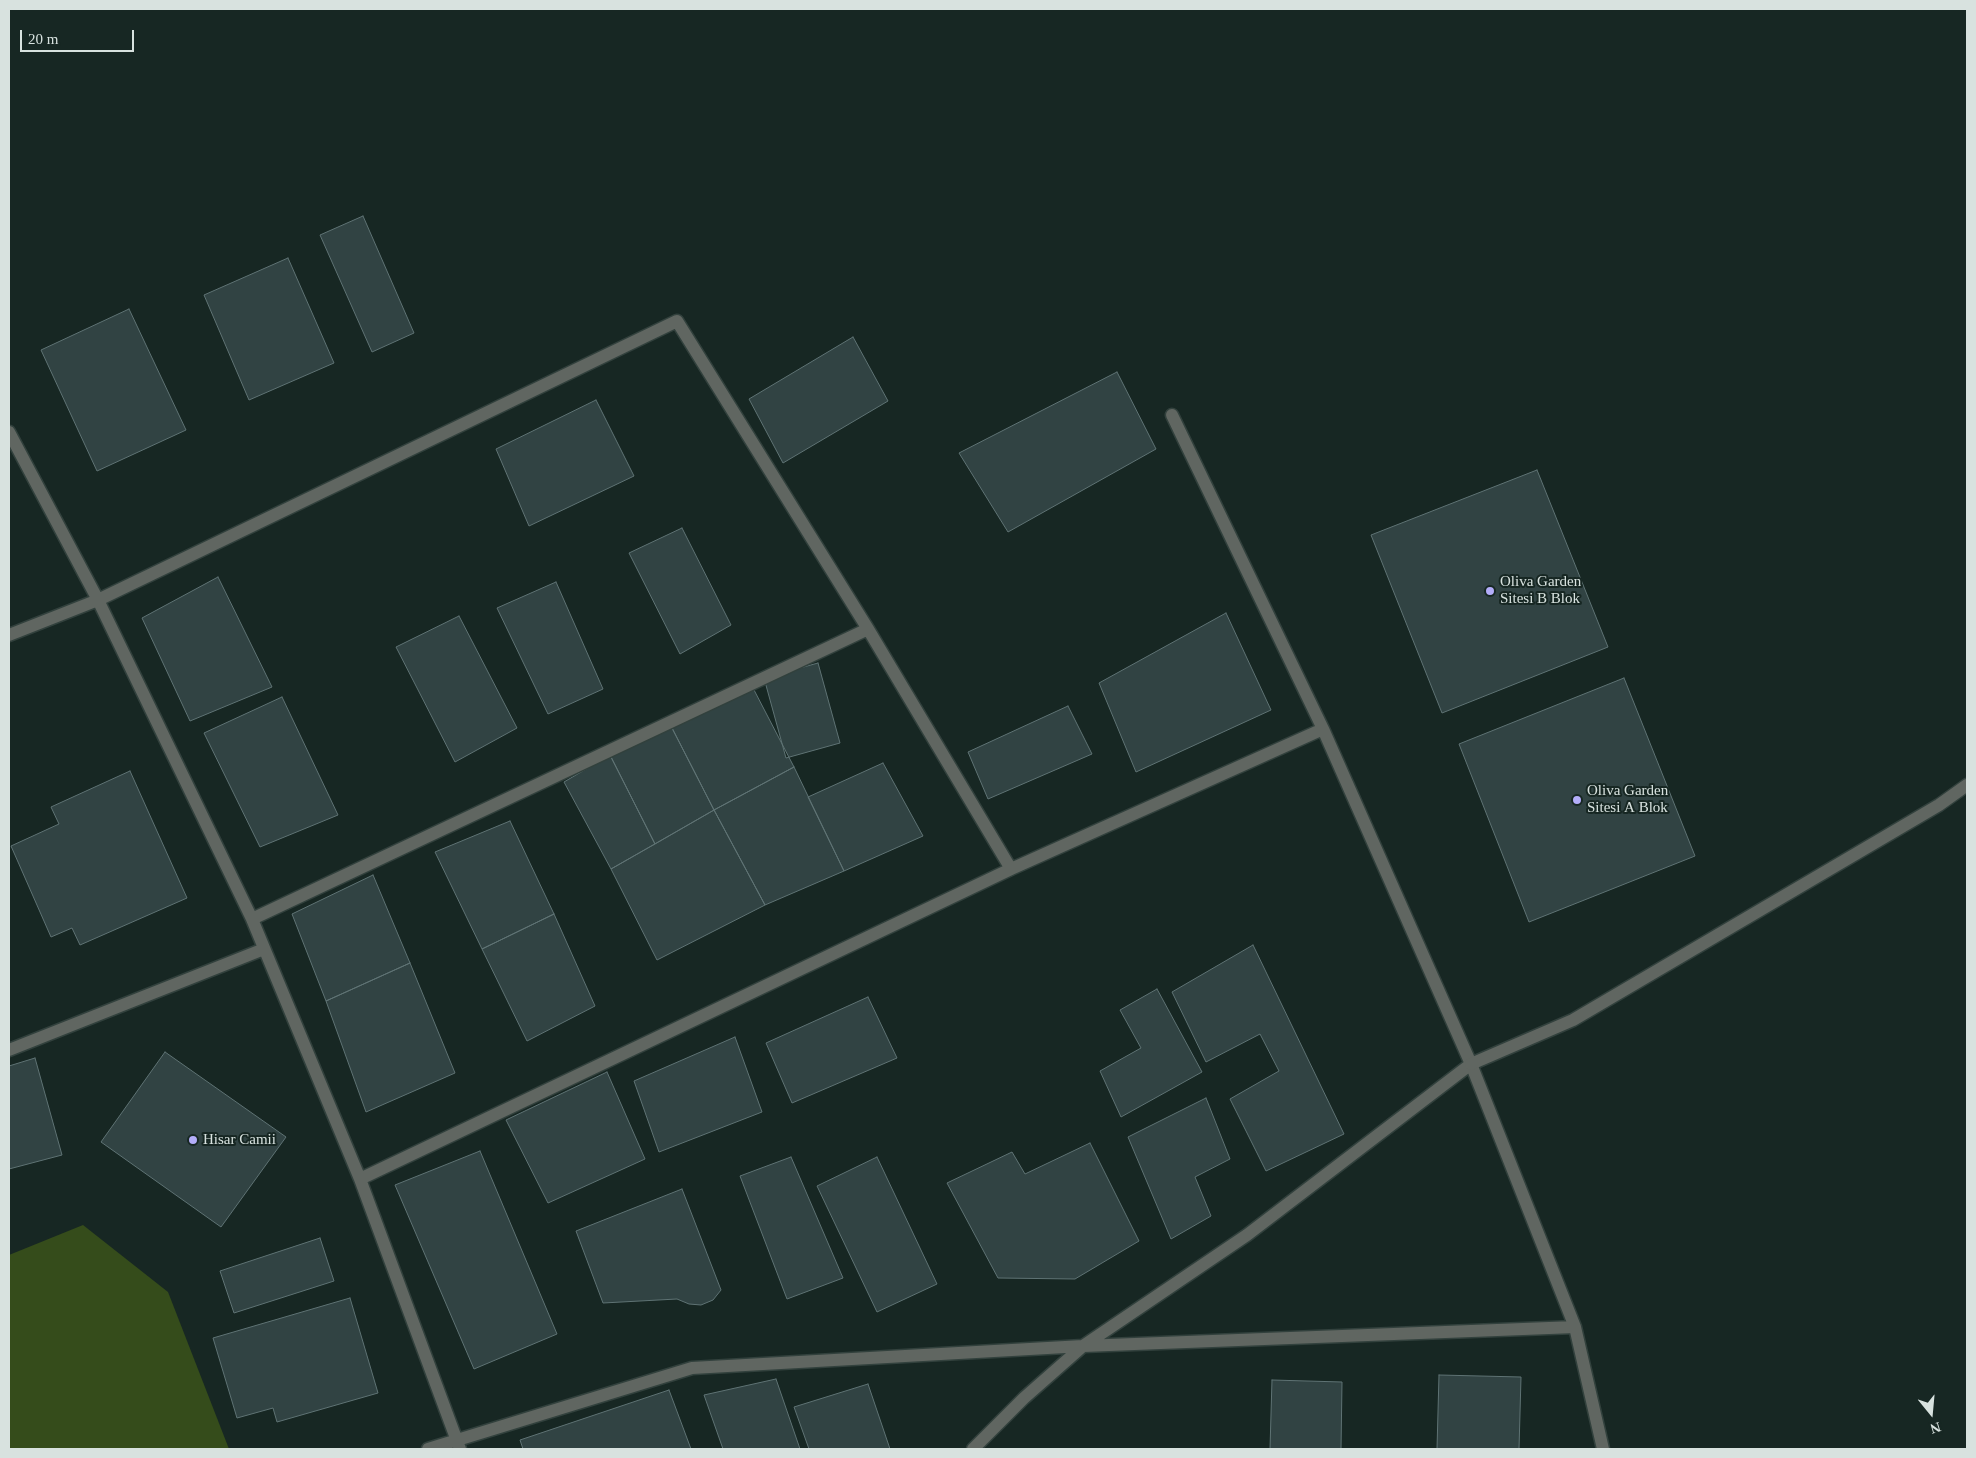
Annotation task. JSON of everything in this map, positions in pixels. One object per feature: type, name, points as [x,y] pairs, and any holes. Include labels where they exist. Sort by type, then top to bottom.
[{"type":"street","points":[[9,635],[98,600],[677,321],[868,629],[1011,869]]},
{"type":"street","points":[[1172,415],[1323,729],[1471,1064],[1575,1327],[1603,1449]]},
{"type":"street","points":[[9,432],[98,600],[252,919],[360,1179],[458,1444]]},
{"type":"street","points":[[252,919],[868,629]]},
{"type":"street","points":[[360,1179],[1011,869],[1323,729]]},
{"type":"street","points":[[973,1449],[1024,1398],[1083,1346],[1247,1235],[1471,1064],[1573,1020],[1939,805],[1967,785]]},
{"type":"street","points":[[9,1050],[264,950]]},
{"type":"street","points":[[428,1449],[458,1444],[692,1368],[1083,1346],[1575,1327]]},
{"type":"green space","points":[[83,1225],[168,1292],[229,1449],[9,1449],[9,1255]]},
{"type":"building","points":[[363,216],[414,333],[372,352],[320,235]]},
{"type":"building","points":[[288,258],[334,363],[249,400],[204,295]]},
{"type":"building","points":[[129,309],[186,430],[97,471],[41,350]]},
{"type":"building","points":[[853,337],[888,401],[783,463],[749,399]]},
{"type":"building","points":[[1117,372],[1156,449],[1008,532],[959,453]]},
{"type":"building","points":[[596,400],[634,476],[529,526],[496,449]]},
{"type":"building","name":"Oliva Garden Sitesi B Blok","points":[[1537,470],[1608,647],[1442,713],[1371,535]]},
{"type":"building","points":[[682,528],[731,625],[680,654],[629,553]]},
{"type":"building","points":[[218,577],[272,687],[190,721],[142,618]]},
{"type":"building","points":[[556,582],[603,689],[548,714],[497,608]]},
{"type":"building","points":[[1226,613],[1271,710],[1136,772],[1099,683]]},
{"type":"building","points":[[459,616],[517,728],[455,762],[396,647]]},
{"type":"building","points":[[818,663],[840,743],[786,758],[764,678]]},
{"type":"building","name":"Oliva Garden Sitesi A Blok","points":[[1624,678],[1695,856],[1529,922],[1459,744]]},
{"type":"building","points":[[753,688],[794,767],[714,810],[672,728]]},
{"type":"building","points":[[282,697],[338,815],[260,847],[204,733]]},
{"type":"building","points":[[1068,706],[1092,754],[988,799],[968,752]]},
{"type":"building","points":[[672,728],[714,810],[655,844],[610,755]]},
{"type":"building","points":[[610,755],[655,844],[611,869],[564,782]]},
{"type":"building","points":[[883,763],[923,836],[844,871],[808,797]]},
{"type":"building","points":[[794,767],[844,871],[765,905],[714,810]]},
{"type":"building","points":[[130,771],[187,898],[80,945],[72,928],[51,937],[11,846],[59,824],[51,807]]},
{"type":"building","points":[[714,810],[765,905],[657,960],[611,869]]},
{"type":"building","points":[[510,821],[554,914],[482,949],[435,852]]},
{"type":"building","points":[[373,875],[410,963],[326,1001],[292,914]]},
{"type":"building","points":[[554,914],[595,1006],[527,1041],[482,949]]},
{"type":"building","points":[[1253,945],[1344,1134],[1266,1171],[1230,1099],[1279,1071],[1260,1034],[1206,1062],[1172,992]]},
{"type":"building","points":[[410,963],[455,1073],[366,1112],[326,1001]]},
{"type":"building","points":[[1157,989],[1202,1072],[1121,1117],[1100,1071],[1141,1048],[1120,1010]]},
{"type":"building","points":[[868,997],[897,1058],[792,1103],[766,1043]]},
{"type":"building","points":[[735,1037],[762,1112],[659,1152],[634,1081]]},
{"type":"building","name":"Hisar Camii","points":[[165,1052],[286,1137],[221,1227],[101,1142]]},
{"type":"building","points":[[35,1058],[62,1155],[9,1169],[9,1066]]},
{"type":"building","points":[[607,1072],[645,1159],[548,1203],[506,1120]]},
{"type":"building","points":[[1206,1098],[1230,1159],[1195,1177],[1211,1216],[1171,1239],[1128,1137]]},
{"type":"building","points":[[1090,1143],[1139,1241],[1075,1279],[998,1278],[947,1183],[1012,1152],[1025,1174]]},
{"type":"building","points":[[480,1151],[557,1334],[474,1369],[395,1185]]},
{"type":"building","points":[[791,1157],[843,1278],[787,1299],[740,1176]]},
{"type":"building","points":[[877,1157],[937,1284],[877,1312],[817,1186]]},
{"type":"building","points":[[682,1189],[721,1290],[713,1300],[701,1305],[689,1304],[677,1299],[603,1303],[576,1231]]},
{"type":"building","points":[[320,1238],[334,1281],[234,1313],[220,1271]]},
{"type":"building","points":[[350,1298],[378,1393],[277,1422],[273,1408],[237,1418],[213,1338]]},
{"type":"building","points":[[1439,1375],[1521,1377],[1519,1449],[1437,1449]]},
{"type":"building","points":[[776,1379],[800,1449],[723,1449],[704,1395]]},
{"type":"building","points":[[1272,1380],[1342,1382],[1341,1449],[1270,1449]]},
{"type":"building","points":[[868,1384],[890,1449],[809,1449],[794,1407]]},
{"type":"building","points":[[669,1390],[691,1449],[523,1449],[520,1440]]},
{"type":"place","name":"Oliva Garden Sitesi B Blok","points":[[1490,591]]},
{"type":"place","name":"Oliva Garden Sitesi A Blok","points":[[1577,800]]},
{"type":"place","name":"Hisar Camii","points":[[193,1140]]}]
